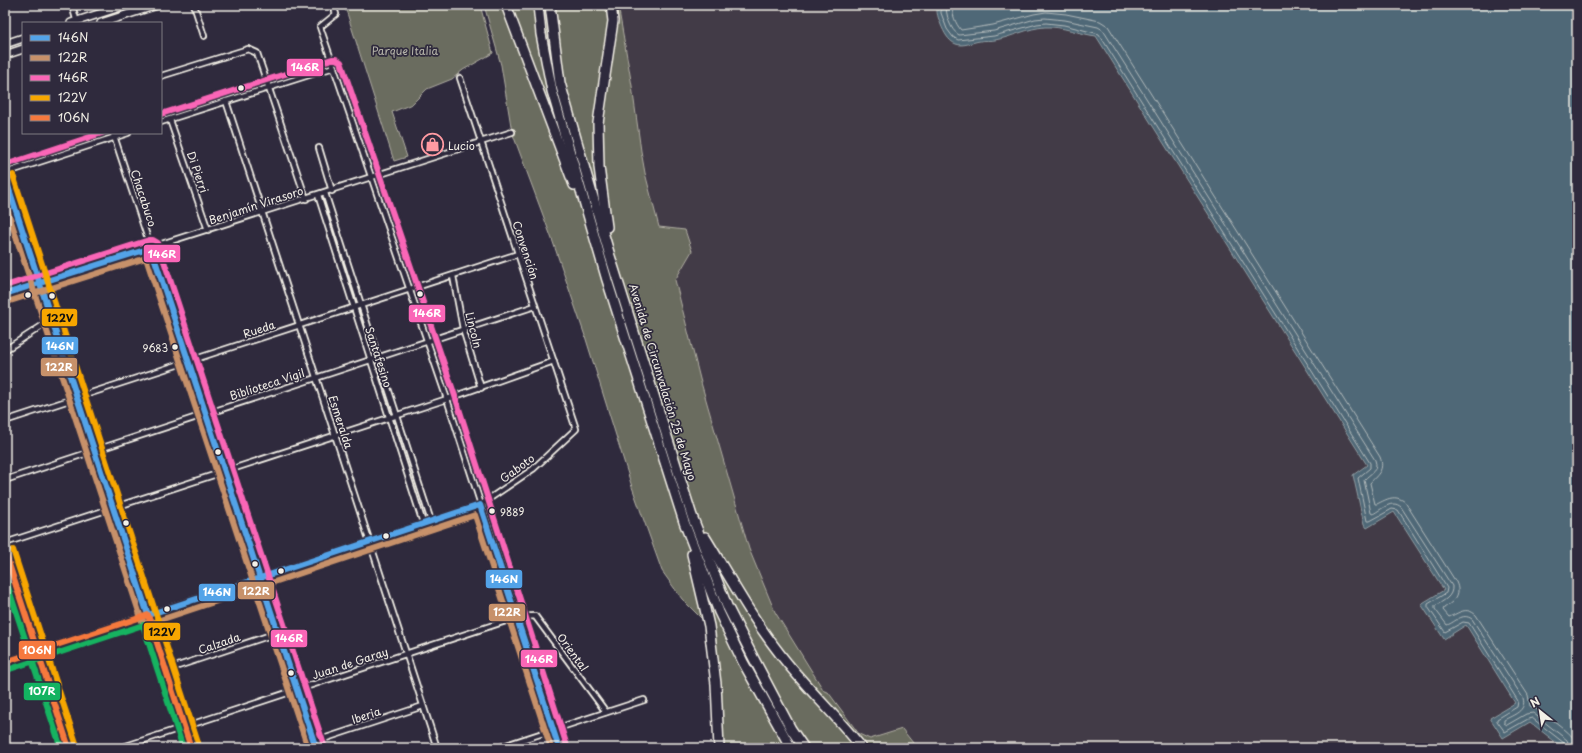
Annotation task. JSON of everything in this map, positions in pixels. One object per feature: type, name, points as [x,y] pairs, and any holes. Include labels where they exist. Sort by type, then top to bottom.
[{"type":"highway","points":[[506,5],[547,116],[596,240]]},
{"type":"highway","name":"Avenida de Circunvalación 25 de Mayo","points":[[538,5],[541,34],[552,91],[596,240],[684,522],[719,612],[743,662],[791,748]]},
{"type":"highway","name":"Avenida de Circunvalación 25 de Mayo","points":[[550,5],[560,82],[610,256],[692,516],[727,606],[791,729],[804,748]]},
{"type":"highway","points":[[610,256],[599,167],[598,123],[613,21],[611,5]]},
{"type":"highway","points":[[692,516],[758,624],[806,687],[841,722],[862,748]]},
{"type":"highway","points":[[684,522],[709,626],[716,684],[719,748]]},
{"type":"main road","points":[[75,22],[126,5]]},
{"type":"main road","points":[[104,22],[157,5]]},
{"type":"main road","points":[[5,44],[22,38]]},
{"type":"main road","points":[[5,55],[22,49]]},
{"type":"street","points":[[72,5],[75,22]]},
{"type":"street","points":[[194,5],[204,36]]},
{"type":"street","points":[[333,5],[336,14],[320,27],[447,400],[560,748]]},
{"type":"street","points":[[162,76],[248,49],[257,53],[306,199]]},
{"type":"street","points":[[162,122],[334,66]]},
{"type":"street","name":"Convención","points":[[460,78],[576,429]]},
{"type":"street","name":"Esmeralda","points":[[226,101],[437,748]]},
{"type":"street","name":"Di Pierri","points":[[170,120],[208,230]]},
{"type":"street","name":"Benjamín Virasoro","points":[[5,294],[332,191],[512,132]]},
{"type":"street","points":[[5,173],[114,135]]},
{"type":"street","name":"Chacabuco","points":[[114,135],[316,748]]},
{"type":"street","points":[[318,148],[332,191]]},
{"type":"street","points":[[5,177],[191,748]]},
{"type":"street","name":"Santafesino","points":[[325,193],[431,521]]},
{"type":"street","name":"Santafesino","points":[[318,195],[423,523]]},
{"type":"street","name":"Rueda","points":[[5,421],[518,254]]},
{"type":"street","name":"Lincoln","points":[[453,276],[463,329],[481,388]]},
{"type":"street","name":"Biblioteca Vigil","points":[[5,480],[535,306]]},
{"type":"street","points":[[5,350],[51,320]]},
{"type":"street","points":[[5,543],[447,400],[554,361]]},
{"type":"street","name":"Gaboto","points":[[5,662],[480,505],[533,469],[576,429]]},
{"type":"street","points":[[5,552],[70,748]]},
{"type":"street","name":"Oriental","points":[[518,617],[535,616],[606,712]]},
{"type":"street","name":"Juan de Garay","points":[[120,748],[518,617]]},
{"type":"street","name":"Calzada","points":[[166,670],[278,632]]},
{"type":"street","points":[[497,748],[644,700]]},
{"type":"street","name":"Iberia","points":[[314,742],[423,706]]},
{"type":"shaded area","points":[[618,5],[938,5],[937,9],[939,21],[965,45],[979,41],[995,40],[1046,27],[1064,29],[1096,36],[1367,465],[1353,475],[1364,524],[1367,528],[1394,512],[1444,590],[1421,604],[1466,625],[1515,704],[1490,718],[1503,738],[1530,722],[1563,748],[917,748],[902,729],[870,739],[859,734],[828,692],[824,691],[775,612],[749,549],[700,379],[675,280],[692,251],[685,230],[659,227],[645,173]]},
{"type":"green space","name":"Parque Italia","points":[[343,5],[480,5],[493,53],[463,70],[452,79],[427,89],[412,104],[392,112],[407,157],[394,161],[347,13]]},
{"type":"green space","points":[[484,5],[618,5],[645,173],[659,227],[685,230],[692,251],[675,280],[700,379],[749,549],[775,612],[824,691],[828,692],[859,734],[870,739],[902,729],[917,748],[719,748],[709,626],[682,599],[662,571],[632,487],[585,336],[553,242],[512,132],[501,65]]},
{"type":"water","points":[[938,5],[1577,5],[1577,748],[1563,748],[1530,722],[1503,738],[1490,718],[1515,703],[1466,625],[1444,639],[1421,604],[1444,590],[1394,512],[1367,528],[1364,524],[1353,475],[1367,465],[1096,36],[1058,28],[1045,27],[1032,29],[995,40],[959,45],[951,41],[945,33],[938,15]]},
{"type":"transit line","name":"146R","points":[[162,114],[332,59],[336,59],[341,62],[455,396],[567,746]]},
{"type":"transit line","name":"146R","points":[[5,165],[99,134]]},
{"type":"transit line","name":"122V","points":[[13,175],[199,746]]},
{"type":"transit line","name":"146N","points":[[5,177],[148,615],[480,505],[559,748]]},
{"type":"transit line","name":"122R","points":[[5,203],[142,621],[151,623],[475,515],[551,748]]},
{"type":"transit line","name":"146R","points":[[5,286],[149,240],[153,240],[158,243],[324,745]]},
{"type":"transit line","name":"146N","points":[[5,294],[151,248],[316,748]]},
{"type":"transit line","name":"122R","points":[[7,302],[146,258],[308,748]]},
{"type":"transit line","name":"122V","points":[[13,550],[77,746]]},
{"type":"transit line","name":"106N","points":[[5,552],[69,748]]},
{"type":"transit line","name":"107R","points":[[5,578],[61,748]]},
{"type":"transit line","name":"106N","points":[[5,662],[148,615],[191,748]]},
{"type":"transit line","name":"107R","points":[[7,670],[143,625],[183,748]]},
{"type":"place","name":"Lucio","points":[[433,145]]},
{"type":"place","name":"9683","points":[[175,347]]},
{"type":"place","name":"9889","points":[[492,511]]}]
